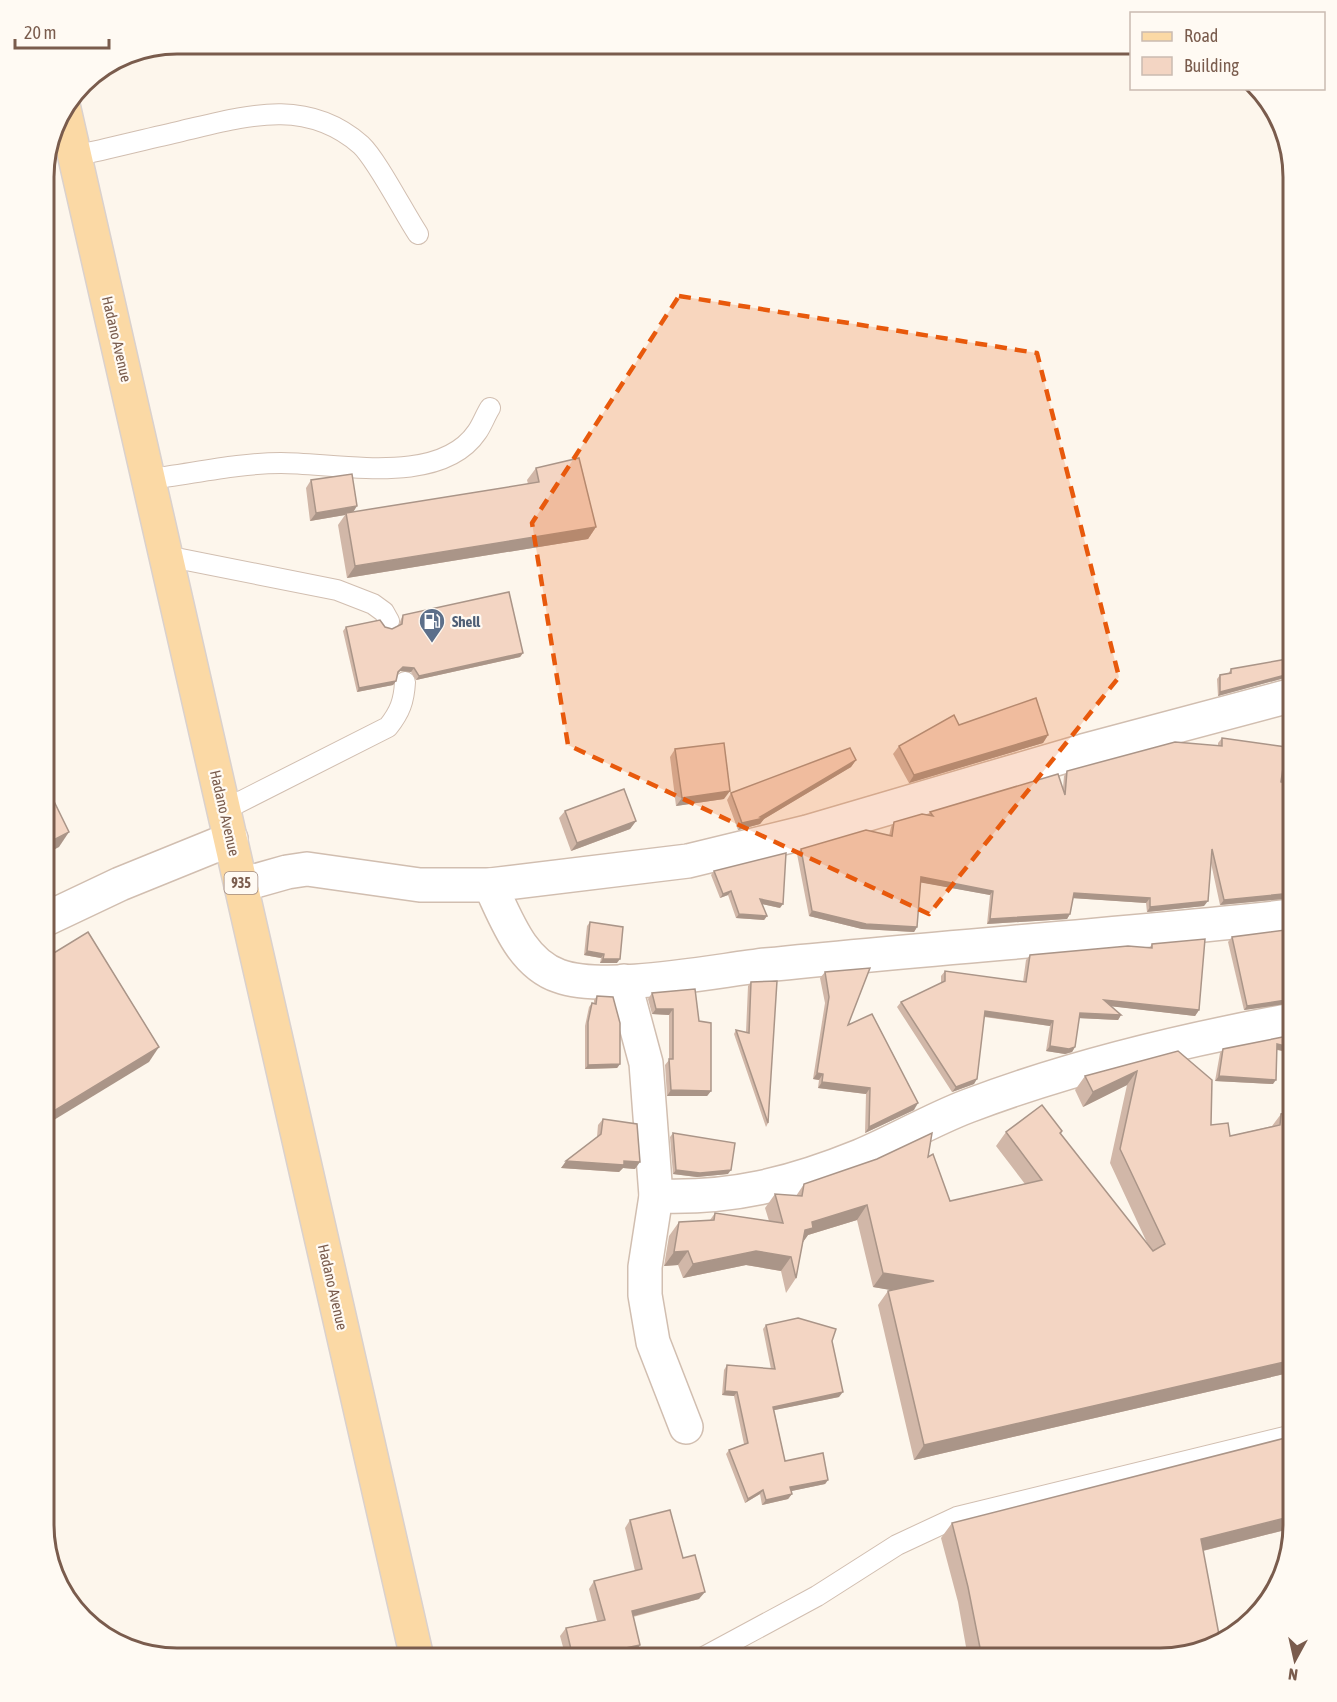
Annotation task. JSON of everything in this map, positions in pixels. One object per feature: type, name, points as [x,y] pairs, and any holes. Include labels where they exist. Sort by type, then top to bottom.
[{"type":"main road","name":"Hadano Avenue","points":[[67,123],[414,1648]]},
{"type":"street","points":[[241,885],[307,869],[420,885],[490,885],[688,861],[807,832],[1083,751],[1283,698]]},
{"type":"street","points":[[54,915],[120,884],[227,824]]},
{"type":"street","points":[[490,885],[520,944],[537,965],[558,976],[580,981],[624,981],[766,965],[1283,917]]},
{"type":"street","points":[[624,981],[646,1063],[656,1196],[645,1267],[645,1295],[653,1342],[686,1427]]},
{"type":"street","points":[[656,1196],[690,1198],[767,1188],[861,1155],[966,1107],[1023,1087],[1174,1044],[1283,1022]]},
{"type":"lane","points":[[75,156],[244,116],[279,113],[309,117],[339,128],[363,147],[418,234]]},
{"type":"lane","points":[[149,479],[279,463],[404,468],[431,463],[465,445],[477,433],[490,408]]},
{"type":"lane","points":[[166,556],[337,590],[373,604],[384,612],[389,621]]},
{"type":"lane","points":[[227,824],[388,727],[399,714],[404,699],[405,682]]},
{"type":"lane","points":[[722,1648],[817,1596],[897,1545],[957,1517],[1283,1437]]},
{"type":"highlighted area","points":[[679,296],[1037,353],[1119,677],[929,914],[568,745],[532,523]]},
{"type":"building","points":[[579,458],[596,527],[355,566],[346,513],[539,482],[536,468]]},
{"type":"building","points":[[352,474],[357,506],[316,513],[311,480]]},
{"type":"building","name":"Shell","points":[[509,592],[523,653],[419,676],[414,668],[403,667],[398,672],[396,681],[359,688],[346,627],[380,620],[385,627],[392,629],[402,624],[403,615]]},
{"type":"building","points":[[1283,660],[1283,676],[1220,692],[1220,675],[1231,673],[1231,669]]},
{"type":"building","points":[[1036,698],[1048,735],[914,775],[899,746],[954,715],[959,725]]},
{"type":"building","points":[[1222,738],[1283,747],[1281,782],[1283,782],[1283,894],[1224,900],[1212,849],[1208,901],[1150,907],[1150,898],[1074,893],[1070,914],[990,919],[993,891],[921,877],[917,927],[866,924],[812,911],[801,849],[866,830],[892,836],[894,822],[922,814],[933,816],[930,812],[1058,774],[1065,795],[1067,771],[1175,742],[1222,746]]},
{"type":"building","points":[[724,743],[730,791],[682,798],[675,749]]},
{"type":"building","points":[[850,748],[856,760],[760,817],[764,818],[742,823],[731,793]]},
{"type":"building","points":[[624,789],[636,821],[577,843],[565,811]]},
{"type":"building","points":[[54,801],[69,832],[54,840]]},
{"type":"building","points":[[786,853],[783,904],[760,899],[767,916],[739,914],[731,891],[723,894],[714,871]]},
{"type":"building","points":[[590,922],[623,927],[620,959],[603,959],[604,954],[587,951]]},
{"type":"building","points":[[1283,930],[1283,1001],[1247,1006],[1232,937]]},
{"type":"building","points":[[88,932],[159,1047],[54,1111],[54,953]]},
{"type":"building","points":[[1205,939],[1199,1010],[1104,1000],[1121,1015],[1080,1013],[1075,1047],[1069,1049],[1050,1046],[1053,1021],[985,1011],[977,1079],[956,1087],[901,1002],[945,981],[945,971],[1026,982],[1030,955],[1128,946],[1152,948],[1152,944]]},
{"type":"building","points":[[870,968],[848,1025],[872,1014],[918,1103],[869,1127],[870,1088],[822,1082],[823,1074],[817,1073],[829,997],[825,972]]},
{"type":"building","points":[[777,981],[768,1123],[736,1030],[749,1033],[751,982]]},
{"type":"building","points":[[695,989],[699,1021],[711,1023],[711,1091],[671,1090],[669,1059],[673,1059],[673,1009],[656,1009],[652,993]]},
{"type":"building","points":[[597,996],[613,997],[620,1023],[620,1064],[588,1065],[588,1022],[592,1003],[596,1004]]},
{"type":"building","points":[[1283,1037],[1283,1046],[1277,1044],[1276,1080],[1219,1076],[1223,1049]]},
{"type":"building","points":[[1178,1051],[1212,1080],[1211,1125],[1228,1123],[1230,1136],[1280,1125],[1281,1114],[1283,1114],[1283,1362],[924,1445],[888,1291],[934,1281],[883,1273],[867,1205],[812,1222],[813,1228],[805,1230],[796,1278],[791,1257],[756,1251],[693,1264],[688,1251],[674,1252],[679,1222],[714,1220],[715,1213],[783,1223],[775,1194],[802,1196],[804,1184],[877,1159],[932,1133],[928,1157],[933,1154],[950,1201],[1042,1180],[1006,1132],[1042,1105],[1062,1131],[1060,1133],[1153,1251],[1165,1244],[1120,1149],[1137,1071],[1093,1092],[1085,1076]]},
{"type":"building","points":[[603,1119],[637,1124],[640,1162],[624,1161],[624,1165],[566,1161],[601,1134]]},
{"type":"building","points":[[673,1133],[735,1143],[731,1170],[700,1173],[676,1170]]},
{"type":"building","points":[[798,1318],[836,1329],[832,1341],[843,1392],[773,1407],[785,1461],[823,1453],[828,1480],[790,1487],[792,1494],[766,1500],[763,1490],[748,1499],[729,1450],[748,1443],[737,1392],[725,1391],[727,1365],[775,1369],[766,1325]]},
{"type":"building","points":[[1283,1439],[1283,1518],[1201,1539],[1219,1632],[1192,1644],[1160,1648],[980,1648],[952,1523]]},
{"type":"building","points":[[670,1510],[683,1558],[695,1555],[705,1592],[632,1611],[640,1645],[626,1648],[571,1648],[566,1628],[605,1620],[594,1581],[642,1569],[630,1520]]},
{"type":"place","name":"Shell","points":[[432,644]]}]
